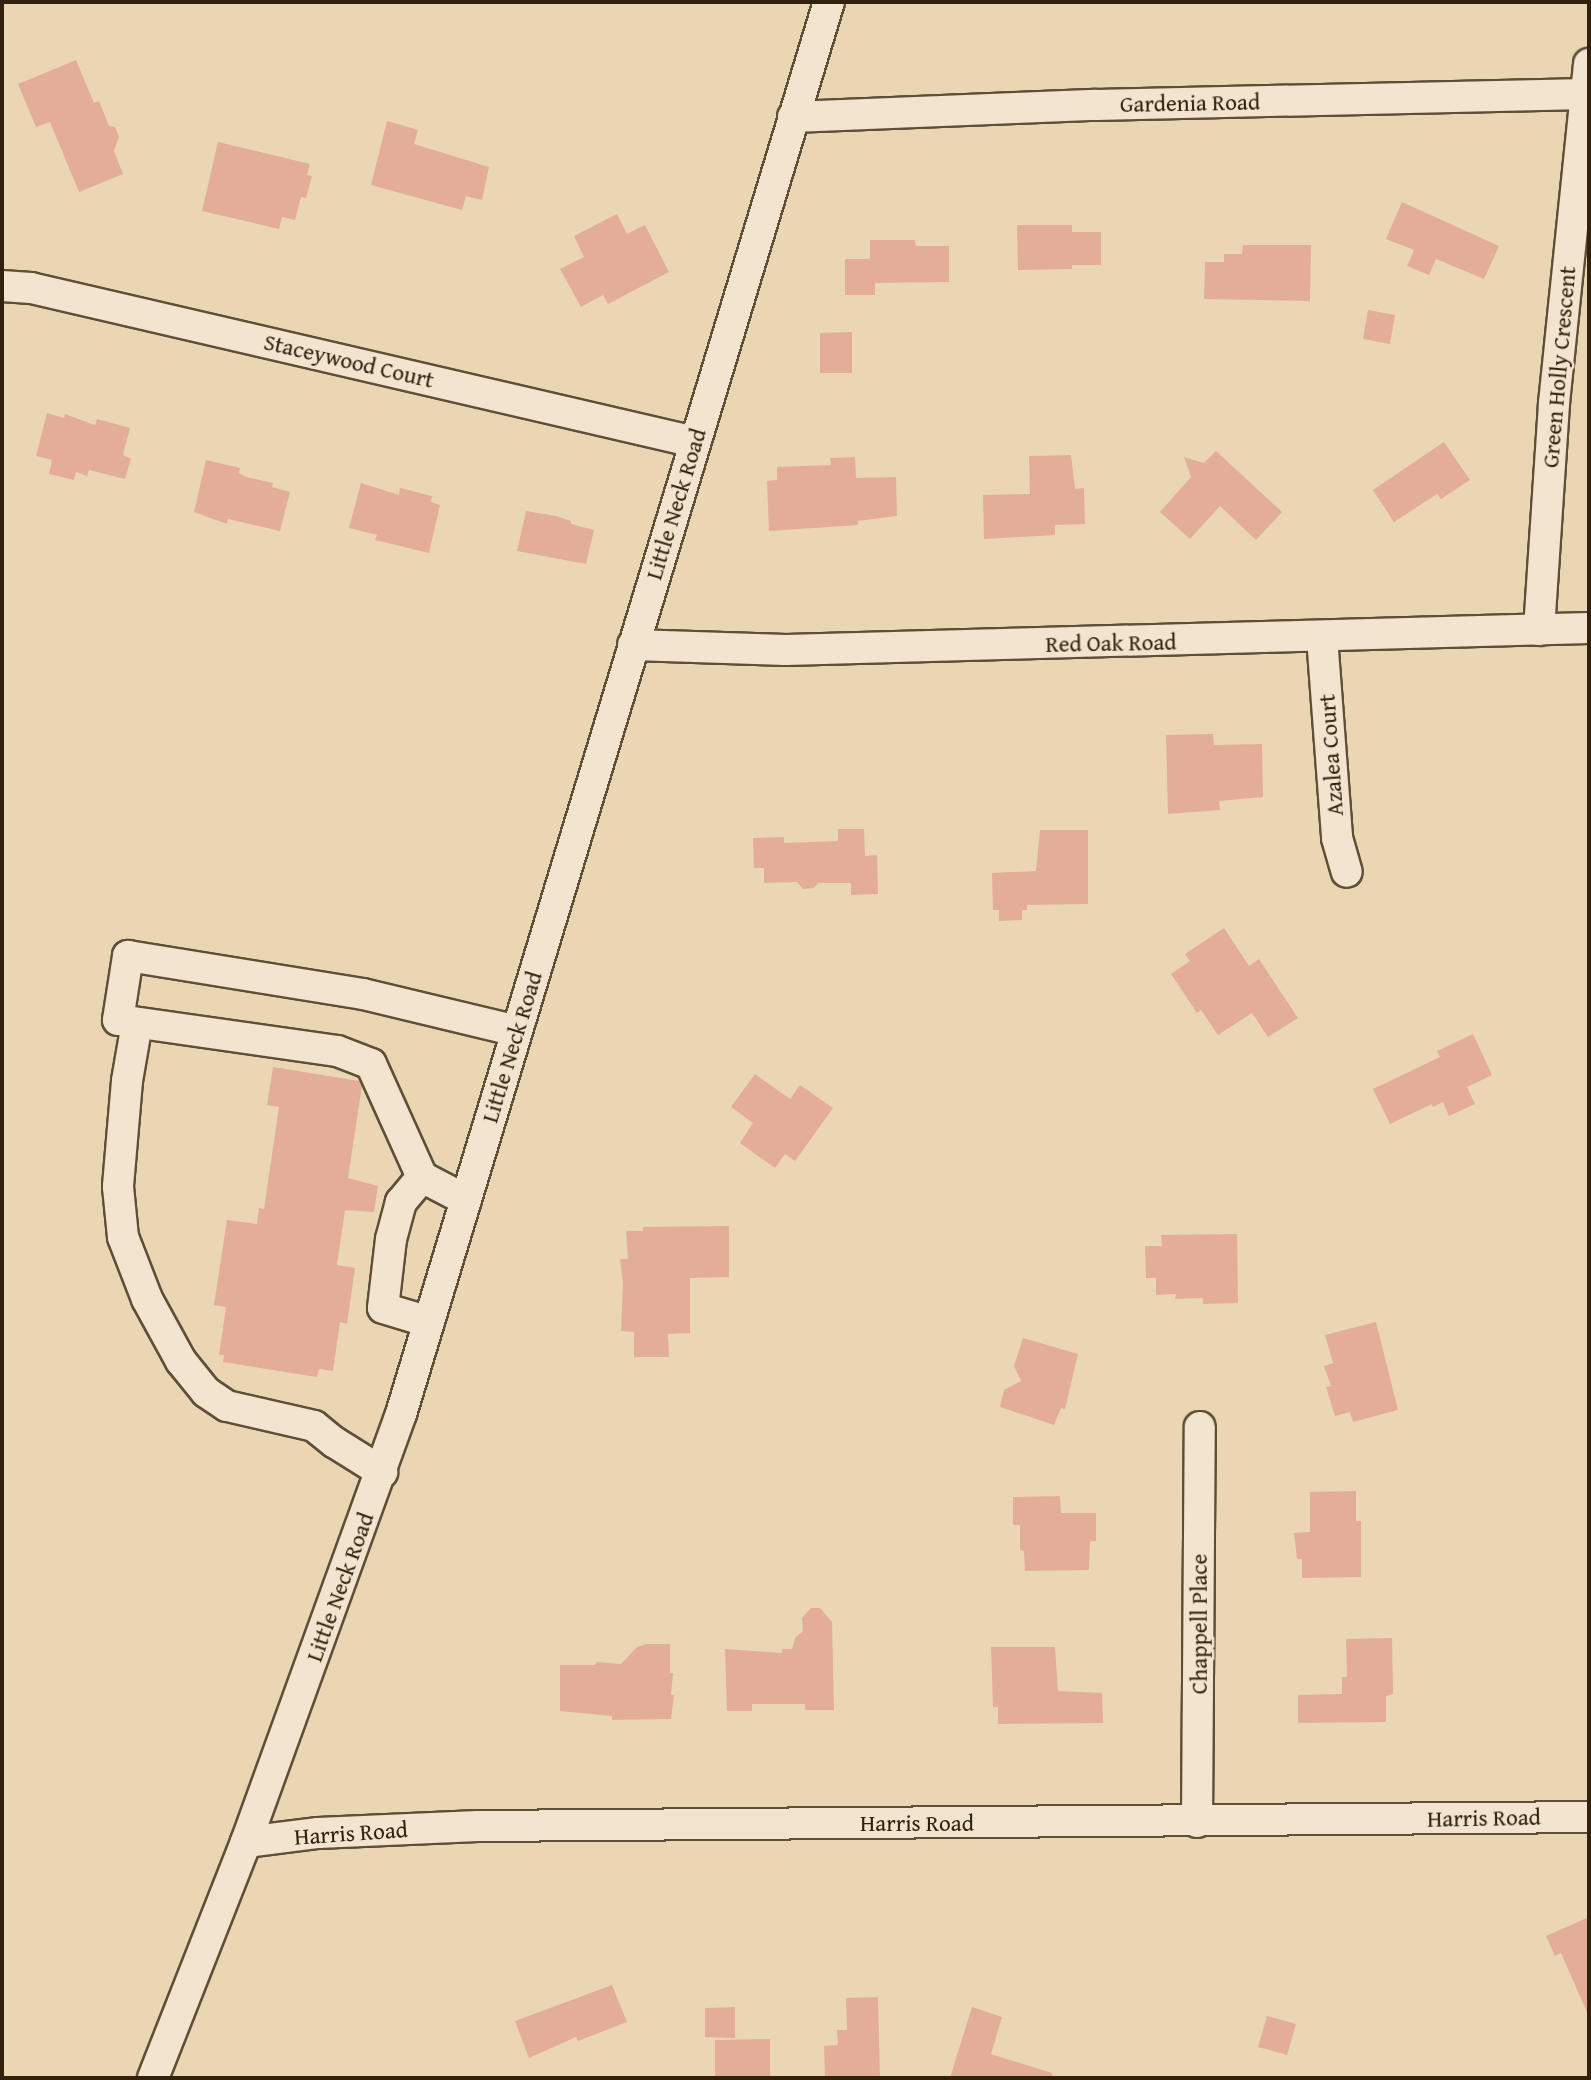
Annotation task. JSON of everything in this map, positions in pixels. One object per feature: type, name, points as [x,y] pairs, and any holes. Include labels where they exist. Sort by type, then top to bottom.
[{"type":"street","name":"Little Neck Road","points":[[153,2078],[246,1842],[382,1472],[829,2]]},
{"type":"street","name":"Green Holly Crescent","points":[[1539,630],[1554,403],[1589,64]]},
{"type":"street","name":"Gardenia Road","points":[[793,117],[1096,105],[1586,94]]},
{"type":"street","name":"Staceywood Court","points":[[2,286],[31,288],[695,442]]},
{"type":"street","name":"Red Oak Road","points":[[633,645],[786,649],[1589,628]]},
{"type":"street","name":"Azalea Court","points":[[1322,637],[1337,838],[1347,872]]},
{"type":"street","points":[[466,1200],[422,1177],[371,1064],[337,1051],[118,1020],[128,956],[363,994],[517,1031]]},
{"type":"street","points":[[137,1023],[127,1081],[118,1187],[122,1237],[147,1298],[175,1351],[206,1392],[227,1406],[314,1426],[382,1472]]},
{"type":"street","points":[[422,1177],[401,1202],[391,1239],[383,1308],[429,1322]]},
{"type":"street","name":"Chappell Place","points":[[1197,1822],[1200,1427]]},
{"type":"street","name":"Harris Road","points":[[246,1842],[318,1833],[478,1826],[1197,1822],[1589,1816]]},
{"type":"building","points":[[76,60],[94,103],[99,101],[109,126],[115,127],[119,137],[114,151],[123,174],[79,192],[50,122],[36,127],[18,84]]},
{"type":"building","points":[[387,121],[418,130],[414,144],[489,167],[482,200],[466,196],[462,210],[371,185]]},
{"type":"building","points":[[218,142],[310,164],[307,175],[312,176],[306,198],[301,197],[295,220],[282,217],[279,229],[202,211]]},
{"type":"building","points":[[1402,202],[1499,246],[1484,279],[1436,259],[1429,275],[1407,266],[1414,250],[1386,239]]},
{"type":"building","points":[[617,214],[627,234],[645,225],[669,272],[608,304],[603,295],[581,307],[560,269],[584,257],[574,236]]},
{"type":"building","points":[[1017,225],[1072,225],[1072,232],[1101,232],[1101,265],[1072,265],[1072,269],[1018,270]]},
{"type":"building","points":[[870,240],[915,240],[916,246],[949,246],[949,282],[875,283],[875,295],[845,295],[845,259],[870,259]]},
{"type":"building","points":[[1243,245],[1311,245],[1310,301],[1204,299],[1205,262],[1224,262],[1224,254],[1242,254]]},
{"type":"building","points":[[1368,310],[1395,315],[1390,344],[1363,339]]},
{"type":"building","points":[[852,332],[852,373],[820,373],[820,333]]},
{"type":"building","points":[[47,413],[64,418],[65,414],[95,425],[97,419],[130,428],[123,455],[131,459],[125,479],[89,470],[87,476],[76,472],[74,480],[49,474],[52,460],[36,456]]},
{"type":"building","points":[[1444,442],[1470,480],[1441,499],[1437,494],[1394,522],[1373,490]]},
{"type":"building","points":[[1216,451],[1282,512],[1256,540],[1220,506],[1190,539],[1160,512],[1191,477],[1184,457],[1204,463]]},
{"type":"building","points":[[1071,455],[1075,489],[1084,488],[1085,524],[1055,525],[1055,535],[984,539],[983,495],[1030,494],[1029,456]]},
{"type":"building","points":[[855,457],[856,478],[896,477],[897,516],[858,521],[858,525],[769,531],[767,481],[777,480],[777,467],[831,465],[830,458]]},
{"type":"building","points":[[206,460],[240,468],[239,473],[246,477],[273,483],[272,487],[290,492],[280,531],[228,519],[227,524],[194,512]]},
{"type":"building","points":[[361,483],[399,495],[400,488],[432,496],[431,502],[440,505],[429,553],[375,540],[377,535],[349,528]]},
{"type":"building","points":[[526,511],[556,516],[571,521],[571,524],[594,530],[586,564],[517,551]]},
{"type":"building","points":[[1213,734],[1214,745],[1262,744],[1263,797],[1219,801],[1220,810],[1168,814],[1166,735]]},
{"type":"building","points":[[838,829],[864,829],[865,856],[877,855],[878,894],[851,895],[851,883],[818,883],[814,888],[803,889],[797,882],[764,883],[764,868],[754,868],[753,838],[784,837],[784,843],[838,841]]},
{"type":"building","points":[[1040,830],[1088,830],[1088,904],[1027,905],[1027,910],[1022,910],[1022,920],[999,921],[999,910],[993,910],[992,873],[1036,871]]},
{"type":"building","points":[[1224,928],[1249,966],[1259,959],[1298,1018],[1268,1037],[1252,1013],[1218,1035],[1201,1010],[1197,1013],[1171,974],[1190,961],[1185,954]]},
{"type":"building","points":[[1473,1034],[1492,1075],[1467,1087],[1475,1104],[1449,1116],[1443,1102],[1433,1107],[1432,1104],[1390,1124],[1373,1089],[1440,1057],[1437,1051]]},
{"type":"building","points":[[273,1067],[359,1081],[362,1086],[348,1178],[378,1186],[374,1212],[345,1210],[337,1265],[355,1268],[347,1324],[340,1322],[333,1371],[319,1369],[317,1377],[223,1362],[224,1355],[219,1355],[226,1307],[214,1305],[227,1220],[257,1224],[259,1208],[264,1209],[279,1107],[267,1105]]},
{"type":"building","points":[[755,1074],[790,1099],[800,1085],[833,1108],[795,1161],[785,1154],[775,1168],[740,1143],[753,1123],[731,1107]]},
{"type":"building","points":[[729,1226],[729,1277],[690,1278],[690,1333],[668,1334],[669,1357],[634,1357],[634,1332],[621,1331],[623,1283],[620,1259],[628,1259],[626,1231],[643,1231],[643,1227]]},
{"type":"building","points":[[1237,1234],[1238,1303],[1203,1304],[1203,1298],[1175,1299],[1176,1294],[1156,1295],[1156,1278],[1146,1278],[1145,1246],[1162,1246],[1161,1235]]},
{"type":"building","points":[[1376,1322],[1398,1410],[1353,1422],[1350,1412],[1335,1416],[1326,1387],[1331,1386],[1324,1366],[1333,1363],[1325,1335]]},
{"type":"building","points":[[1023,1338],[1078,1354],[1065,1409],[1061,1408],[1054,1425],[1000,1407],[1004,1390],[1021,1381],[1014,1366]]},
{"type":"building","points":[[1356,1491],[1356,1521],[1361,1521],[1361,1577],[1302,1578],[1302,1559],[1297,1559],[1294,1533],[1310,1532],[1310,1492]]},
{"type":"building","points":[[1060,1496],[1061,1513],[1096,1513],[1096,1541],[1090,1541],[1089,1570],[1025,1571],[1024,1551],[1020,1550],[1020,1525],[1013,1525],[1013,1497]]},
{"type":"building","points":[[811,1608],[820,1608],[832,1622],[834,1710],[805,1710],[805,1704],[752,1704],[752,1711],[727,1711],[725,1649],[782,1653],[782,1649],[792,1649],[795,1638],[803,1631],[802,1618]]},
{"type":"building","points":[[1392,1638],[1393,1694],[1386,1696],[1386,1722],[1298,1723],[1298,1695],[1342,1694],[1342,1677],[1347,1677],[1346,1639]]},
{"type":"building","points":[[646,1644],[670,1644],[670,1673],[673,1673],[671,1695],[674,1695],[671,1719],[612,1720],[612,1716],[560,1711],[560,1665],[595,1665],[597,1662],[621,1664],[637,1647]]},
{"type":"building","points":[[991,1647],[1055,1647],[1058,1691],[1102,1693],[1103,1723],[998,1724],[998,1707],[993,1707]]},
{"type":"building","points":[[1589,1917],[1589,2017],[1561,1953],[1555,1956],[1546,1936]]},
{"type":"building","points":[[612,1985],[627,2022],[578,2041],[576,2037],[529,2058],[515,2021]]},
{"type":"building","points":[[878,1997],[880,2078],[825,2078],[824,2046],[838,2045],[837,2030],[847,2030],[846,1998]]},
{"type":"building","points":[[735,2007],[735,2038],[705,2037],[705,2008]]},
{"type":"building","points":[[972,2007],[1002,2017],[991,2054],[1052,2073],[1052,2078],[950,2078]]},
{"type":"building","points":[[1267,2016],[1296,2024],[1287,2055],[1258,2047]]},
{"type":"building","points":[[770,2039],[770,2078],[715,2078],[715,2040]]}]
